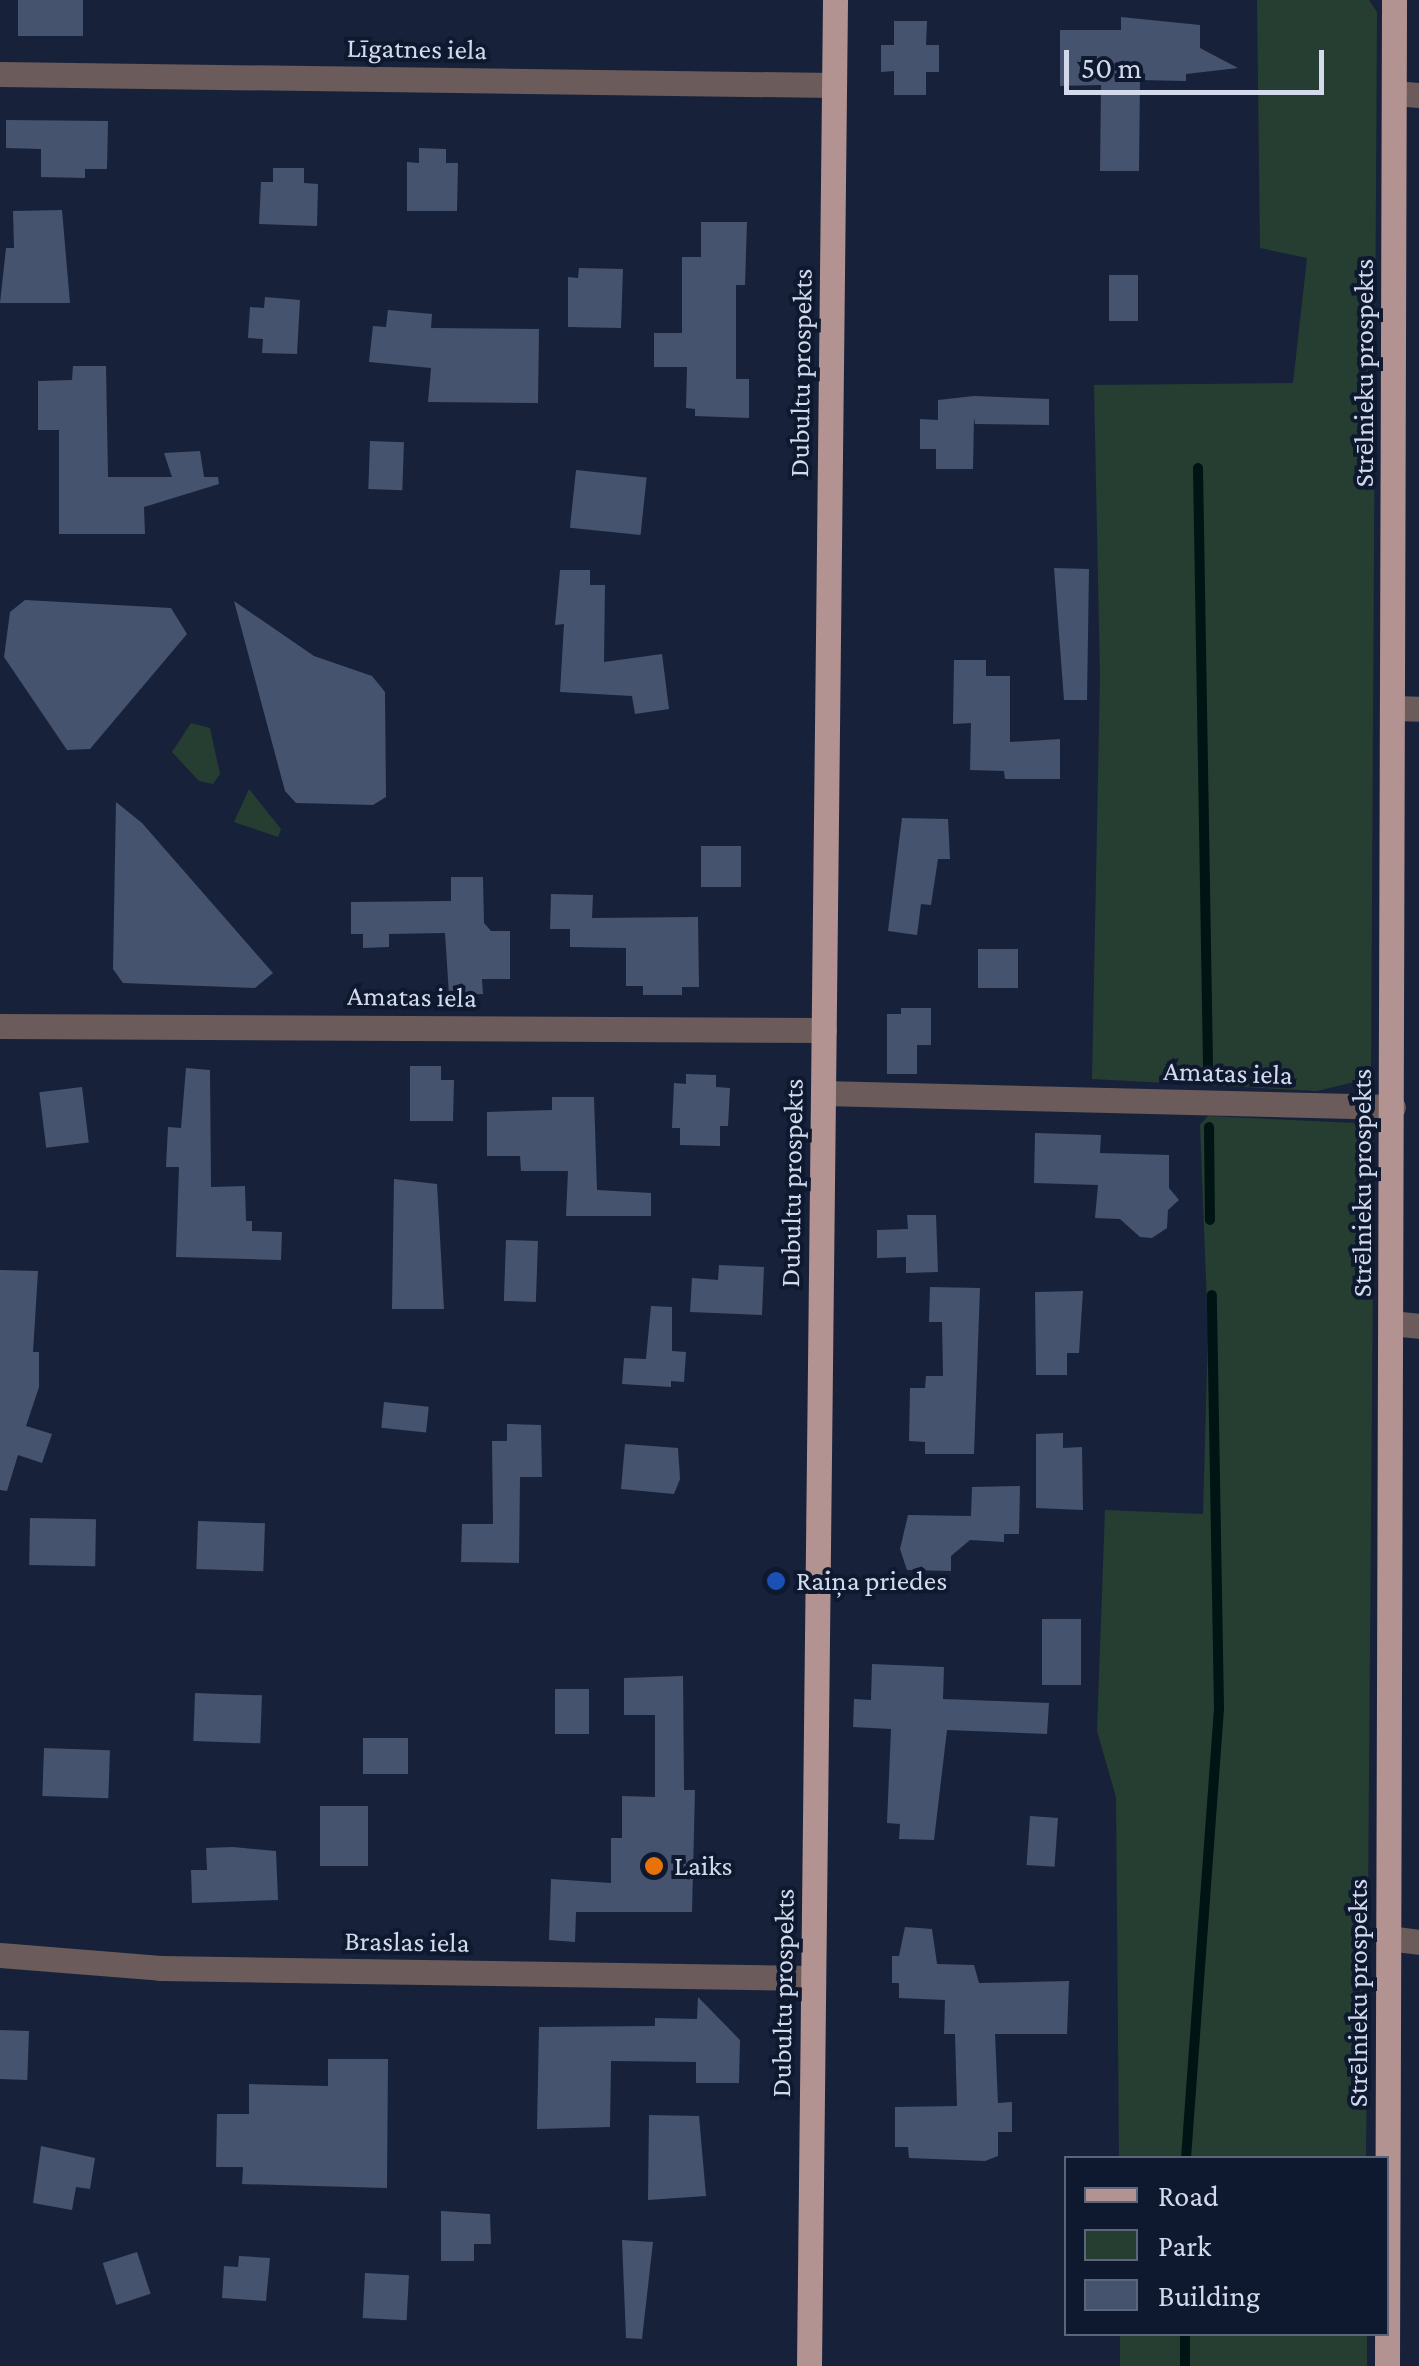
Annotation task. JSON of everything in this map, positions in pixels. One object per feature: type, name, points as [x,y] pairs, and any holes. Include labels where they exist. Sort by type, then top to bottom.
[{"type":"main road","name":"Dubultu prospekts","points":[[809,2366],[835,0]]},
{"type":"main road","name":"Strēlnieku prospekts","points":[[1387,2156],[1393,1107],[1406,708],[1407,94],[1394,0]]},
{"type":"main road","name":"Strēlnieku prospekts","points":[[1386,2336],[1386,2366]]},
{"type":"street","name":"Līgatnes iela","points":[[0,74],[834,86]]},
{"type":"street","name":"Amatas iela","points":[[0,1026],[824,1030]]},
{"type":"street","name":"Amatas iela","points":[[822,1093],[1393,1107]]},
{"type":"street","points":[[1391,1323],[1419,1326]]},
{"type":"street","points":[[1388,1938],[1419,1942]]},
{"type":"street","name":"Braslas iela","points":[[0,1955],[160,1968],[813,1978]]},
{"type":"green space","points":[[1257,0],[1369,0],[1377,12],[1371,1078],[1317,1091],[1092,1079],[1100,676],[1094,385],[1293,383],[1307,258],[1260,248]]},
{"type":"green space","points":[[191,723],[210,728],[220,774],[213,784],[199,781],[172,752]]},
{"type":"green space","points":[[249,789],[281,829],[278,837],[234,822]]},
{"type":"green space","points":[[1208,1116],[1355,1123],[1374,1137],[1366,2156],[1119,2156],[1116,1797],[1097,1731],[1105,1510],[1203,1514],[1208,1331],[1200,1125]]},
{"type":"green space","points":[[1120,2336],[1367,2336],[1367,2366],[1120,2366]]},
{"type":"building","points":[[18,0],[83,0],[83,36],[18,36]]},
{"type":"building","points":[[1121,17],[1200,25],[1200,48],[1238,68],[1186,74],[1186,81],[1140,80],[1139,171],[1100,171],[1101,85],[1060,86],[1060,30],[1121,30]]},
{"type":"building","points":[[894,21],[927,21],[926,45],[939,45],[939,72],[926,72],[926,95],[894,95],[894,71],[881,72],[881,45],[894,45]]},
{"type":"building","points":[[6,120],[108,121],[107,169],[85,169],[85,178],[41,177],[41,149],[6,148]]},
{"type":"building","points":[[419,148],[446,149],[446,163],[458,163],[457,211],[407,211],[407,162],[419,163]]},
{"type":"building","points":[[273,168],[304,168],[304,183],[318,184],[317,226],[259,224],[261,182],[273,182]]},
{"type":"building","points":[[62,210],[70,303],[0,303],[6,248],[14,248],[13,211]]},
{"type":"building","points":[[701,222],[747,222],[745,285],[736,285],[736,379],[749,379],[749,418],[695,416],[695,409],[686,408],[687,367],[654,367],[654,333],[682,333],[682,257],[701,257]]},
{"type":"building","points":[[579,268],[623,269],[621,328],[568,327],[568,277],[578,278]]},
{"type":"building","points":[[1109,275],[1138,275],[1138,321],[1109,321]]},
{"type":"building","points":[[265,297],[300,300],[297,354],[262,353],[263,339],[248,338],[250,307],[264,308]]},
{"type":"building","points":[[388,310],[432,314],[431,328],[539,329],[538,403],[428,402],[431,368],[369,362],[373,326],[386,327]]},
{"type":"building","points":[[73,366],[106,366],[108,477],[172,477],[164,453],[200,451],[204,477],[218,477],[219,484],[144,507],[145,534],[59,534],[59,430],[38,430],[38,381],[72,380]]},
{"type":"building","points":[[974,396],[1049,399],[1049,425],[975,424],[974,418],[973,469],[936,469],[936,449],[920,449],[920,419],[938,420],[938,400]]},
{"type":"building","points":[[370,441],[404,442],[402,490],[368,489]]},
{"type":"building","points":[[576,470],[647,477],[641,535],[570,528]]},
{"type":"building","points":[[1054,568],[1089,569],[1087,700],[1064,700]]},
{"type":"building","points":[[560,570],[590,570],[590,585],[605,585],[604,662],[662,654],[669,709],[635,714],[632,696],[560,692],[564,624],[555,625]]},
{"type":"building","points":[[25,600],[171,608],[187,634],[90,749],[67,750],[4,657],[10,612]]},
{"type":"building","points":[[234,601],[314,656],[372,676],[385,692],[386,797],[373,805],[296,803],[285,791]]},
{"type":"building","points":[[954,660],[986,660],[986,676],[1010,676],[1010,742],[1060,739],[1060,779],[1005,779],[1004,771],[970,770],[971,723],[953,724]]},
{"type":"building","points":[[116,802],[142,823],[273,973],[255,988],[123,983],[113,969]]},
{"type":"building","points":[[902,818],[948,819],[950,859],[938,859],[931,905],[921,904],[917,935],[888,931]]},
{"type":"building","points":[[701,846],[741,846],[741,887],[701,887]]},
{"type":"building","points":[[451,877],[483,877],[484,923],[491,931],[510,931],[510,979],[482,979],[483,994],[449,995],[445,933],[389,934],[389,947],[363,948],[363,934],[351,934],[351,902],[451,901]]},
{"type":"building","points":[[551,894],[593,895],[592,918],[698,917],[699,987],[682,987],[682,995],[643,995],[643,986],[626,986],[626,948],[570,947],[570,929],[550,929]]},
{"type":"building","points":[[978,949],[1018,949],[1018,988],[978,988]]},
{"type":"building","points":[[901,1008],[931,1008],[931,1045],[917,1045],[917,1074],[887,1074],[887,1014],[901,1014]]},
{"type":"building","points":[[410,1066],[441,1066],[441,1080],[454,1080],[453,1121],[410,1121]]},
{"type":"building","points":[[186,1068],[210,1070],[211,1187],[245,1186],[246,1221],[252,1221],[252,1231],[282,1232],[281,1260],[176,1257],[179,1167],[166,1167],[168,1127],[181,1128]]},
{"type":"building","points":[[686,1074],[716,1075],[716,1087],[730,1088],[728,1126],[720,1126],[720,1146],[680,1145],[680,1128],[672,1128],[674,1083],[686,1084]]},
{"type":"building","points":[[82,1087],[89,1143],[46,1148],[39,1092]]},
{"type":"building","points":[[552,1097],[594,1097],[597,1190],[651,1193],[651,1216],[566,1216],[568,1171],[521,1171],[520,1156],[487,1156],[487,1112],[552,1110]]},
{"type":"building","points":[[1035,1133],[1101,1135],[1100,1153],[1169,1155],[1169,1188],[1179,1200],[1168,1210],[1167,1228],[1152,1238],[1140,1237],[1120,1219],[1095,1218],[1098,1185],[1034,1183]]},
{"type":"building","points":[[394,1179],[437,1184],[444,1309],[392,1309]]},
{"type":"building","points":[[907,1215],[936,1215],[938,1272],[906,1273],[906,1257],[877,1258],[877,1230],[908,1229]]},
{"type":"building","points":[[506,1240],[538,1241],[536,1302],[504,1301]]},
{"type":"building","points":[[719,1265],[764,1267],[762,1315],[690,1312],[692,1278],[718,1280]]},
{"type":"building","points":[[0,1270],[38,1271],[33,1352],[39,1352],[39,1387],[26,1426],[52,1434],[42,1463],[18,1455],[7,1491],[0,1490]]},
{"type":"building","points":[[930,1287],[980,1288],[974,1454],[925,1454],[925,1442],[909,1441],[910,1388],[925,1388],[926,1376],[943,1376],[942,1322],[929,1322]]},
{"type":"building","points":[[1083,1291],[1079,1353],[1067,1353],[1067,1375],[1036,1375],[1035,1292]]},
{"type":"building","points":[[651,1306],[672,1307],[672,1351],[686,1352],[684,1382],[671,1381],[671,1387],[622,1384],[624,1358],[646,1359]]},
{"type":"building","points":[[384,1402],[429,1407],[426,1433],[381,1428]]},
{"type":"building","points":[[507,1424],[541,1425],[542,1477],[520,1477],[519,1563],[461,1562],[462,1524],[493,1524],[492,1441],[507,1441]]},
{"type":"building","points":[[1063,1433],[1063,1448],[1082,1447],[1083,1510],[1036,1508],[1036,1434]]},
{"type":"building","points":[[625,1444],[678,1448],[680,1479],[674,1494],[621,1489]]},
{"type":"building","points":[[1020,1486],[1019,1534],[1004,1534],[1004,1542],[970,1540],[951,1556],[951,1571],[907,1570],[900,1549],[908,1515],[971,1516],[972,1487]]},
{"type":"building","points":[[30,1518],[96,1519],[95,1566],[29,1565]]},
{"type":"building","points":[[198,1521],[265,1523],[263,1571],[196,1569]]},
{"type":"building","points":[[1042,1619],[1081,1619],[1081,1685],[1042,1685]]},
{"type":"building","points":[[872,1664],[944,1667],[943,1699],[1049,1703],[1047,1734],[947,1730],[934,1840],[899,1839],[900,1824],[887,1823],[891,1729],[853,1727],[854,1699],[871,1700]]},
{"type":"building","points":[[683,1676],[684,1790],[695,1790],[692,1912],[576,1912],[575,1942],[549,1940],[551,1879],[611,1883],[611,1838],[622,1838],[622,1796],[655,1797],[655,1715],[624,1715],[624,1678]]},
{"type":"building","points":[[555,1689],[589,1689],[589,1734],[555,1734]]},
{"type":"building","points":[[195,1693],[262,1695],[260,1743],[193,1741]]},
{"type":"building","points":[[363,1738],[408,1738],[408,1774],[363,1774]]},
{"type":"building","points":[[44,1748],[110,1750],[108,1798],[42,1796]]},
{"type":"building","points":[[320,1806],[368,1806],[368,1866],[320,1866]]},
{"type":"building","points":[[1030,1816],[1058,1818],[1055,1867],[1027,1865]]},
{"type":"building","points":[[206,1848],[276,1851],[278,1900],[192,1903],[191,1870],[207,1870]]},
{"type":"building","points":[[905,1927],[932,1929],[937,1964],[974,1965],[979,1983],[1069,1981],[1067,2034],[995,2034],[998,2103],[1012,2102],[1012,2132],[998,2132],[998,2156],[985,2161],[909,2158],[908,2147],[895,2147],[895,2107],[957,2106],[955,2034],[944,2034],[945,2000],[899,1998],[899,1983],[892,1983],[892,1956],[899,1956]]},
{"type":"building","points":[[698,1997],[740,2040],[739,2083],[696,2083],[696,2062],[611,2061],[610,2127],[537,2129],[539,2027],[655,2026],[655,2018],[697,2019]]},
{"type":"building","points":[[0,2030],[29,2031],[27,2080],[0,2079]]},
{"type":"building","points":[[328,2059],[388,2059],[387,2188],[242,2184],[243,2167],[216,2167],[217,2114],[249,2114],[249,2084],[328,2086]]},
{"type":"building","points":[[649,2115],[699,2116],[706,2196],[648,2200]]},
{"type":"building","points":[[41,2146],[95,2158],[90,2189],[76,2187],[72,2210],[33,2203]]},
{"type":"building","points":[[441,2211],[490,2214],[491,2244],[474,2244],[474,2261],[441,2261]]},
{"type":"building","points":[[622,2240],[653,2242],[642,2339],[626,2338]]},
{"type":"building","points":[[137,2252],[151,2294],[116,2305],[103,2263]]},
{"type":"building","points":[[239,2256],[270,2258],[266,2301],[222,2298],[224,2266],[238,2267]]},
{"type":"building","points":[[365,2273],[409,2275],[407,2320],[363,2318]]},
{"type":"waterway","points":[[1198,468],[1208,1067]]},
{"type":"waterway","points":[[1209,1127],[1210,1220]]},
{"type":"waterway","points":[[1186,2156],[1219,1708],[1212,1295]]},
{"type":"waterway","points":[[1185,2336],[1185,2366]]},
{"type":"place","name":"Raiņa priedes","points":[[776,1581]]},
{"type":"place","name":"Laiks","points":[[654,1866]]}]
